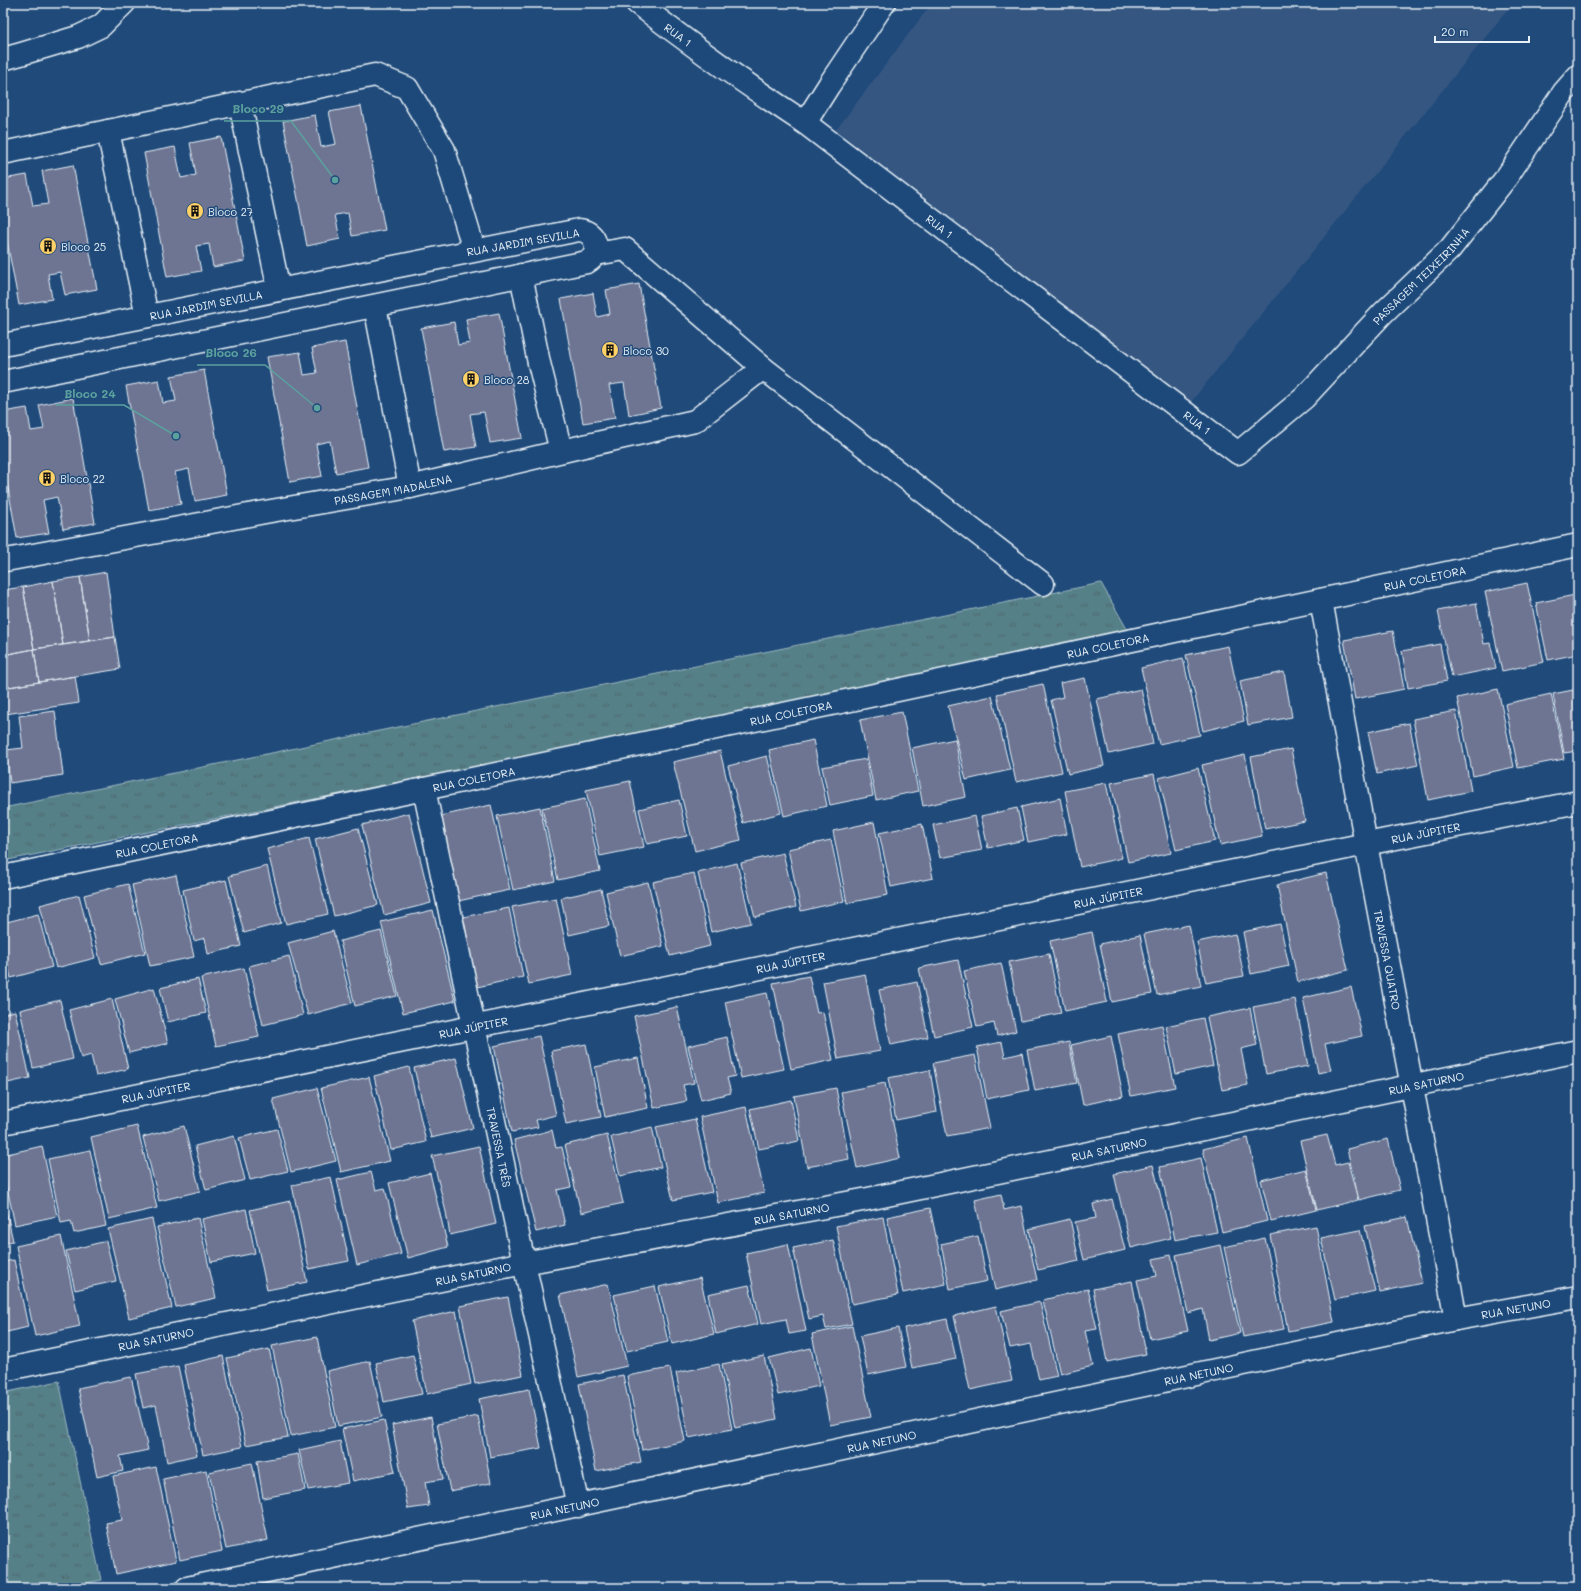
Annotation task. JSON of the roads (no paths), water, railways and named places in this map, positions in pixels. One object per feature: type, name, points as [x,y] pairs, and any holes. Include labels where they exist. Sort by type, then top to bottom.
[{"type":"street","points":[[3,59],[78,37],[101,26],[124,3]]},
{"type":"street","name":"RUA 1","points":[[637,3],[691,45],[805,123],[1238,453]]},
{"type":"street","points":[[805,123],[884,3]]},
{"type":"street","points":[[3,153],[375,74],[407,88],[444,150],[474,250]]},
{"type":"street","name":"PASSAGEM TEIXEIRINHA","points":[[1238,453],[1304,398],[1383,313],[1450,249],[1506,178],[1564,92],[1578,76]]},
{"type":"street","points":[[240,103],[279,290]]},
{"type":"street","points":[[108,130],[147,316]]},
{"type":"street","name":"RUA JARDIM SEVILLA","points":[[3,345],[474,250],[585,230],[590,234],[594,241],[596,254]]},
{"type":"street","points":[[3,382],[588,262],[593,259],[596,254],[625,249],[763,368],[1043,584]]},
{"type":"street","points":[[449,255],[456,289]]},
{"type":"street","points":[[521,275],[539,363],[561,451]]},
{"type":"street","points":[[375,306],[410,487]]},
{"type":"street","name":"PASSAGEM MADALENA","points":[[3,558],[6,560],[410,487],[561,451],[695,422],[763,368]]},
{"type":"street","name":"RUA COLETORA","points":[[3,877],[865,697],[1578,545]]},
{"type":"street","name":"TRAVESSA QUATRO","points":[[1321,600],[1456,1319]]},
{"type":"street","name":"TRAVESSA TRÊS","points":[[424,789],[524,1263],[578,1506]]},
{"type":"street","name":"RUA JÚPITER","points":[[3,1123],[1578,802]]},
{"type":"street","name":"RUA SATURNO","points":[[3,1370],[524,1263],[868,1200],[1578,1051]]},
{"type":"street","name":"RUA NETUNO","points":[[187,1588],[1456,1319],[1578,1297]]},
{"type":"place","name":"Bloco 29","points":[[335,180]]},
{"type":"place","name":"Bloco 27","points":[[195,211]]},
{"type":"place","name":"Bloco 25","points":[[48,246]]},
{"type":"place","name":"Bloco 30","points":[[610,350]]},
{"type":"place","name":"Bloco 28","points":[[471,379]]},
{"type":"place","name":"Bloco 26","points":[[317,408]]},
{"type":"place","name":"Bloco 24","points":[[176,436]]},
{"type":"place","name":"Bloco 22","points":[[47,478]]}]
